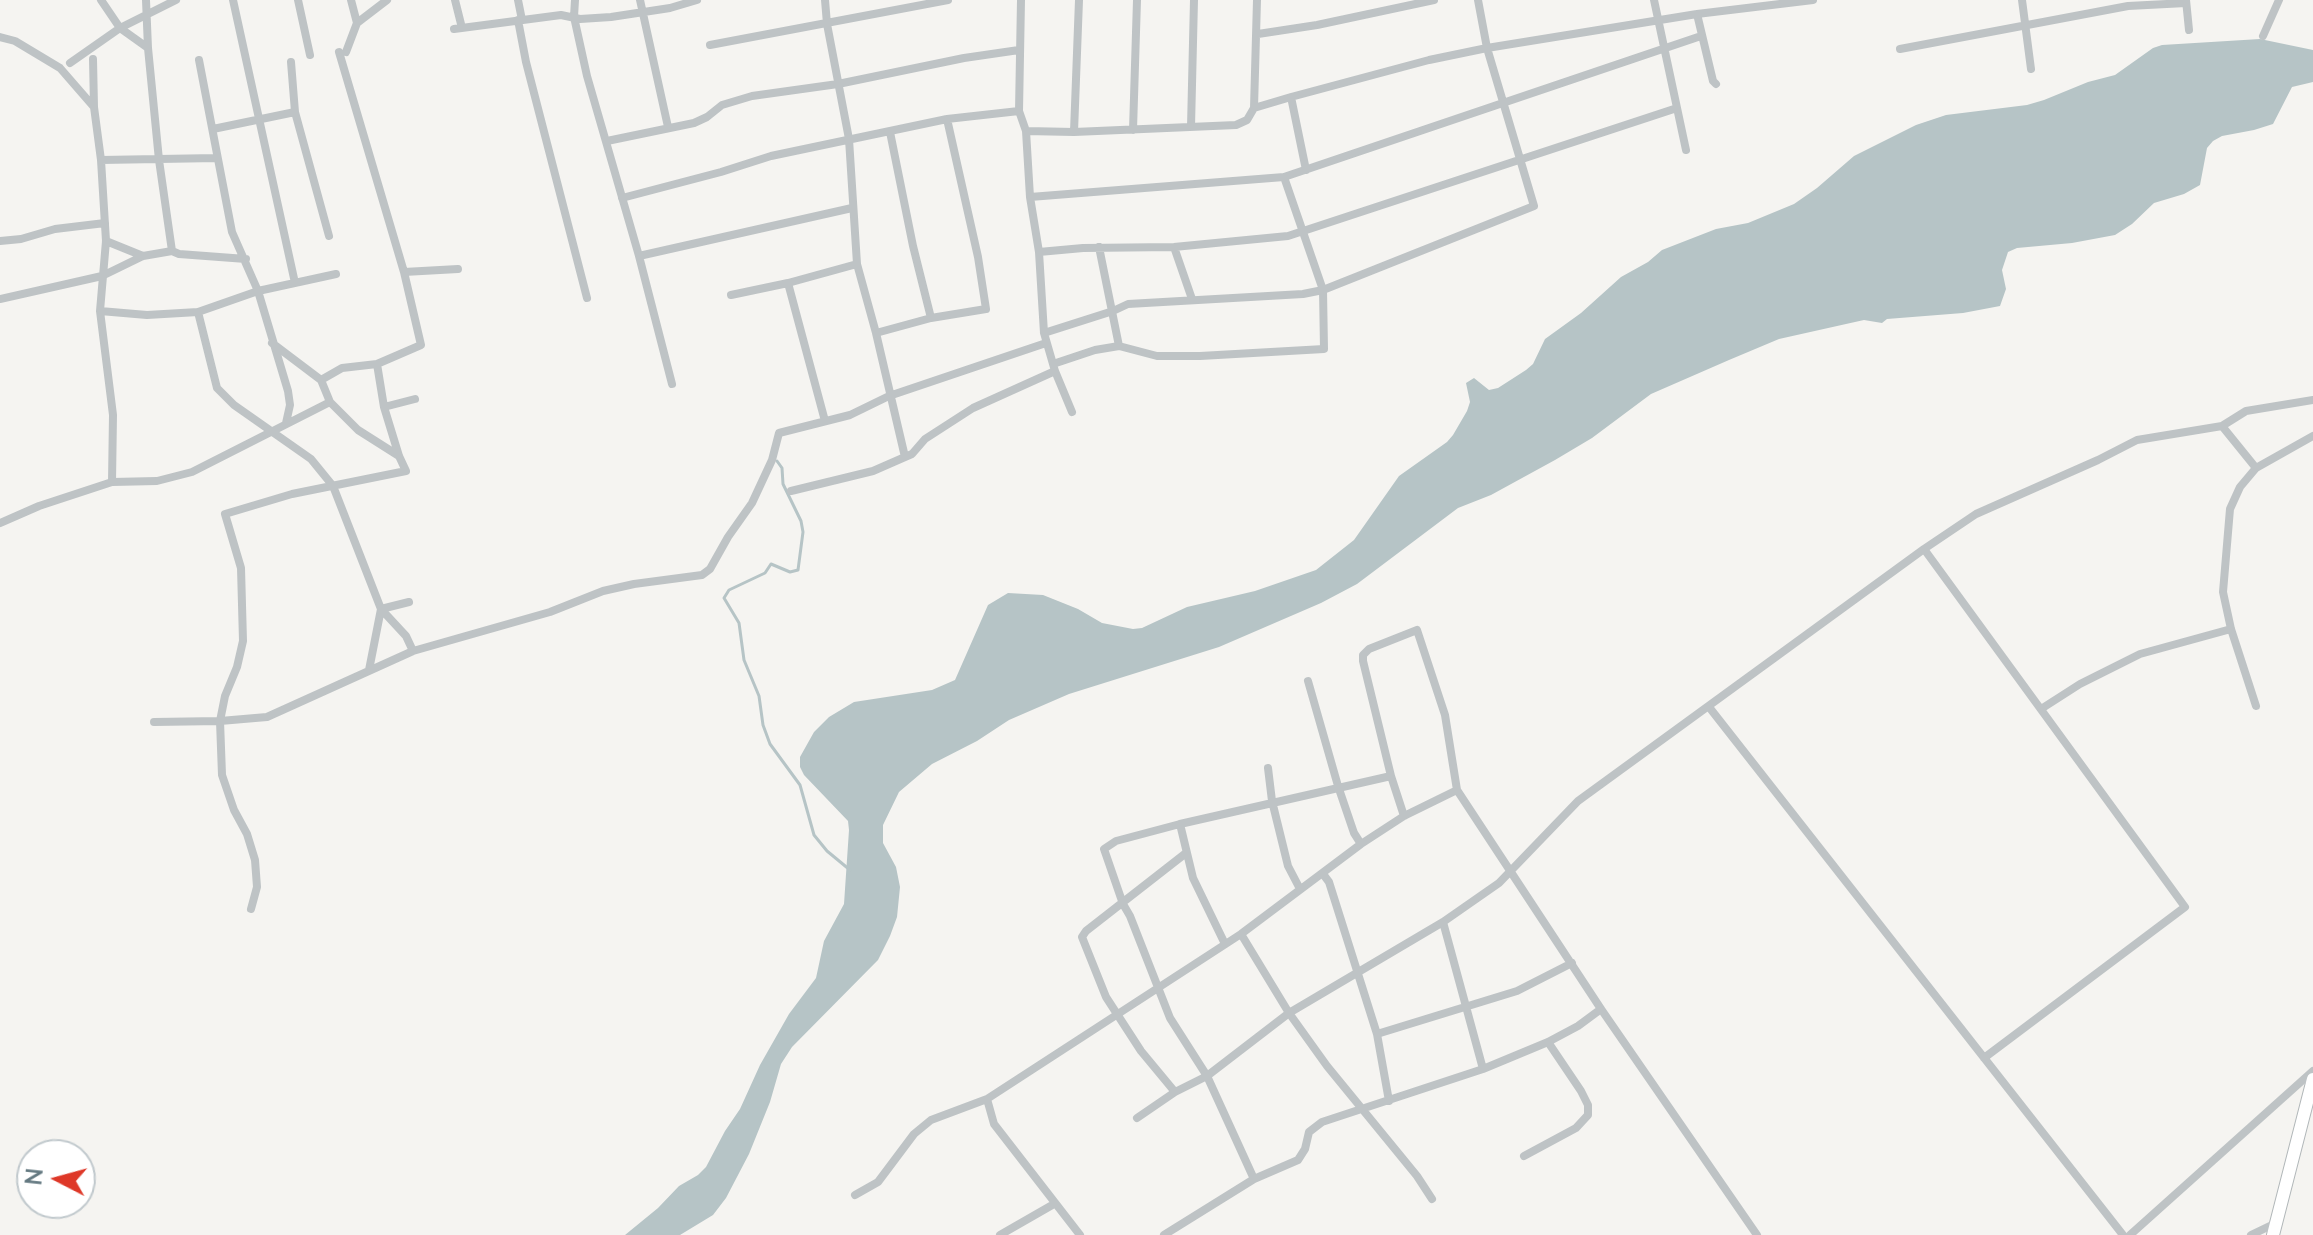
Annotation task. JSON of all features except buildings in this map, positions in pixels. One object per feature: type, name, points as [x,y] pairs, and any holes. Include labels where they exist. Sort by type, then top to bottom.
[{"type":"main road","points":[[2275,1229],[2313,1079]]},
{"type":"street","points":[[101,0],[120,28],[148,48]]},
{"type":"street","points":[[146,0],[159,160],[172,251]]},
{"type":"street","points":[[70,63],[120,28],[176,0]]},
{"type":"street","points":[[233,0],[295,283]]},
{"type":"street","points":[[298,0],[310,55]]},
{"type":"street","points":[[351,0],[357,23]]},
{"type":"street","points":[[321,380],[342,368],[377,364],[421,345],[404,272],[342,52],[357,23],[387,0]]},
{"type":"street","points":[[455,0],[458,28],[561,15],[591,19],[643,13],[697,0]]},
{"type":"street","points":[[518,0],[526,62],[587,298]]},
{"type":"street","points":[[575,0],[574,17],[587,76],[672,384]]},
{"type":"street","points":[[640,0],[668,127]]},
{"type":"street","points":[[825,0],[849,139],[857,264],[905,457]]},
{"type":"street","points":[[710,45],[948,0]]},
{"type":"street","points":[[1021,0],[1019,111],[1026,131],[1045,338],[1072,412]]},
{"type":"street","points":[[1074,132],[1079,0]]},
{"type":"street","points":[[1133,130],[1137,0]]},
{"type":"street","points":[[1191,127],[1194,0]]},
{"type":"street","points":[[1026,131],[1236,125],[1247,120],[1254,108],[1257,0]]},
{"type":"street","points":[[1258,34],[1434,0]]},
{"type":"street","points":[[154,722],[267,717],[413,651],[550,612],[603,591],[702,575],[710,569],[761,485],[775,453],[775,440],[779,433],[850,415],[889,396],[1128,304],[1303,294],[1323,290],[1534,206],[1487,48],[1478,0]]},
{"type":"street","points":[[1654,0],[1686,150]]},
{"type":"street","points":[[1254,108],[1429,60],[1487,48],[1697,14],[1813,0]]},
{"type":"street","points":[[2022,0],[2031,69]]},
{"type":"street","points":[[2263,36],[2279,0]]},
{"type":"street","points":[[1900,49],[2128,6],[2186,1],[2189,30]]},
{"type":"street","points":[[1697,14],[1716,84]]},
{"type":"street","points":[[1030,197],[1284,177],[1701,36]]},
{"type":"street","points":[[0,37],[15,41],[60,68],[94,107]]},
{"type":"street","points":[[607,141],[694,123],[722,105],[752,96],[838,84],[1019,50]]},
{"type":"street","points":[[93,59],[94,107],[106,241],[100,311],[113,415],[112,482]]},
{"type":"street","points":[[199,60],[232,232],[258,291],[288,391],[290,405],[286,423]]},
{"type":"street","points":[[291,62],[295,112],[329,236]]},
{"type":"street","points":[[1291,97],[1306,170]]},
{"type":"street","points":[[1039,252],[1268,240],[1303,232],[1677,108]]},
{"type":"street","points":[[622,198],[771,156],[947,119],[1019,111]]},
{"type":"street","points":[[213,129],[295,112]]},
{"type":"street","points":[[876,333],[931,318],[986,309],[978,257],[947,119]]},
{"type":"street","points":[[890,132],[931,318]]},
{"type":"street","points":[[101,160],[217,158]]},
{"type":"street","points":[[791,491],[873,471],[912,454],[925,439],[973,408],[1095,350],[1119,346],[1157,356],[1324,349],[1323,290],[1284,177]]},
{"type":"street","points":[[639,256],[852,208]]},
{"type":"street","points":[[0,241],[21,239],[55,229],[105,223]]},
{"type":"street","points":[[106,241],[143,256]]},
{"type":"street","points":[[1099,247],[1119,346]]},
{"type":"street","points":[[1174,247],[1192,299]]},
{"type":"street","points":[[0,299],[102,276],[143,256],[172,251],[246,259]]},
{"type":"street","points":[[731,295],[857,264]]},
{"type":"street","points":[[404,272],[458,269]]},
{"type":"street","points":[[100,311],[147,315],[198,312],[258,291],[336,274]]},
{"type":"street","points":[[788,283],[825,421]]},
{"type":"street","points":[[198,312],[217,388],[234,405],[274,430],[311,459],[333,486],[381,609],[406,636],[413,651]]},
{"type":"street","points":[[272,343],[321,380],[330,402],[358,430],[399,456]]},
{"type":"street","points":[[251,909],[257,887],[255,860],[247,834],[223,784],[220,721],[243,641],[241,568],[225,514],[292,494],[406,471],[384,407],[377,364]]},
{"type":"street","points":[[384,407],[415,399]]},
{"type":"street","points":[[1137,1118],[1175,1092],[1207,1076],[1289,1013],[1443,922],[1499,883],[1578,801],[1976,514],[2137,440],[2222,426],[2246,411],[2313,400]]},
{"type":"street","points":[[0,523],[39,506],[112,482],[157,481],[192,472],[330,402]]},
{"type":"street","points":[[2222,426],[2256,468]]},
{"type":"street","points":[[2256,706],[2231,629],[2223,592],[2230,509],[2240,487],[2256,468],[2313,436]]},
{"type":"street","points":[[1924,549],[2185,907],[1984,1058]]},
{"type":"street","points":[[381,609],[409,602]]},
{"type":"street","points":[[369,670],[381,609]]},
{"type":"street","points":[[2041,709],[2080,684],[2140,654],[2231,629]]},
{"type":"street","points":[[1404,816],[1391,776],[1363,655],[1369,649],[1417,630],[1445,715],[1457,790],[1601,1009],[1757,1235]]},
{"type":"street","points":[[1308,681],[1338,786],[1354,833],[1361,844]]},
{"type":"street","points":[[1709,707],[2123,1235]]},
{"type":"street","points":[[1268,768],[1272,801],[1288,866],[1300,889]]},
{"type":"street","points":[[1254,1179],[1207,1076],[1170,1018],[1104,849],[1180,824],[1391,776]]},
{"type":"street","points":[[855,1195],[878,1182],[914,1134],[931,1120],[987,1099],[1241,934],[1361,844],[1404,816],[1457,790]]},
{"type":"street","points":[[1180,824],[1193,878],[1225,944]]},
{"type":"street","points":[[1175,1092],[1117,1016],[1097,979],[1082,937],[1186,853]]},
{"type":"street","points":[[1323,874],[1329,882],[1377,1034],[1389,1101]]},
{"type":"street","points":[[1443,922],[1483,1069]]},
{"type":"street","points":[[1241,934],[1289,1013],[1327,1066],[1432,1199]]},
{"type":"street","points":[[1377,1034],[1517,991],[1572,963]]},
{"type":"street","points":[[1164,1235],[1254,1179],[1298,1160],[1314,1127],[1361,1108],[1483,1069],[1548,1042],[1601,1009]]},
{"type":"street","points":[[1524,1156],[1576,1128],[1588,1115],[1588,1105],[1581,1091],[1548,1042]]},
{"type":"street","points":[[2130,1235],[2313,1071]]},
{"type":"street","points":[[987,1099],[994,1124],[1080,1235]]},
{"type":"street","points":[[1000,1235],[1054,1204]]},
{"type":"street","points":[[2251,1235],[2275,1229]]},
{"type":"shaded area","points":[[2260,39],[2313,50],[2313,82],[2292,87],[2273,124],[2213,141],[2207,148],[2200,185],[2184,194],[2154,203],[2115,235],[2017,248],[2008,252],[2002,270],[2006,289],[2000,306],[1963,313],[1887,319],[1882,323],[1864,320],[1779,339],[1729,360],[1651,394],[1592,438],[1555,460],[1491,495],[1458,508],[1357,584],[1321,603],[1219,647],[1069,694],[1009,720],[932,764],[899,792],[883,825],[883,843],[896,867],[900,887],[897,917],[890,936],[878,960],[792,1047],[781,1064],[749,1154],[726,1198],[713,1215],[680,1235],[625,1235],[679,1186],[706,1167],[789,1014],[816,978],[824,941],[844,904],[849,830],[848,821],[804,775],[800,757],[814,732],[829,717],[854,702],[932,690],[955,680],[988,605],[1008,593],[1043,595],[1102,623],[1133,629],[1142,628],[1187,607],[1255,591],[1316,570],[1354,540],[1399,476],[1453,435],[1470,402],[1466,383],[1474,378],[1489,390],[1498,388],[1526,370],[1533,364],[1545,339],[1581,313],[1621,277],[1662,250],[1716,229],[1748,223],[1794,204],[1854,156],[1916,125],[1946,115],[2044,100],[2115,75],[2162,45]]},
{"type":"waterway","points":[[777,461],[782,468],[783,484],[801,521],[803,532],[798,570],[790,572],[771,564],[765,573],[729,590],[724,598],[739,623],[744,660],[759,696],[763,725],[770,744],[800,785],[814,835],[827,851],[850,870]]}]
